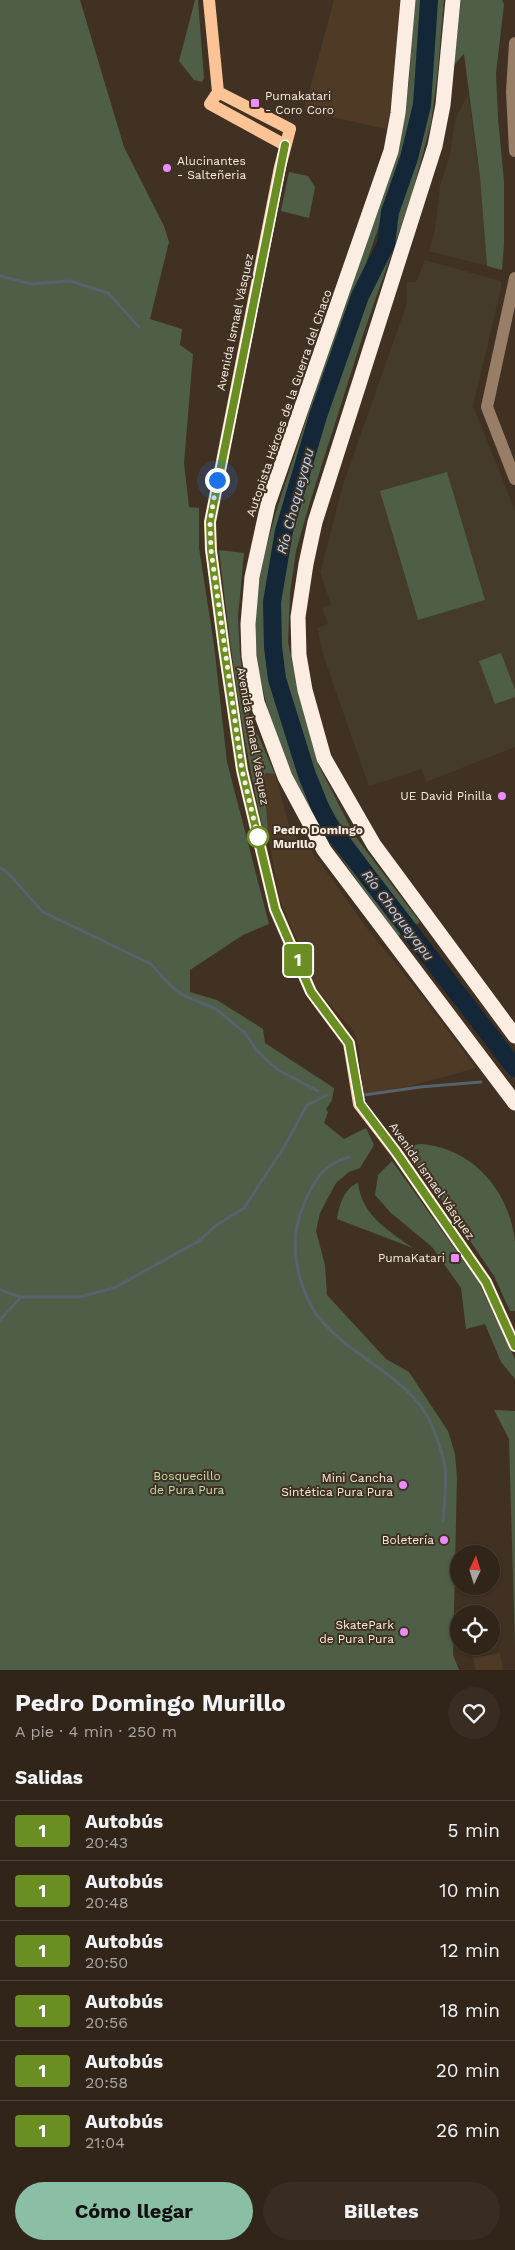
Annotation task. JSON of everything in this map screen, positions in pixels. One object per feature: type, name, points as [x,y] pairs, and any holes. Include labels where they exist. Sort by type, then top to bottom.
[{"type":"highway","name":"Autopista Héroes de la Guerra del Chaco","points":[[408,0],[398,113],[391,151],[268,504],[252,577],[248,624],[249,656],[256,702],[285,778],[324,850],[515,1103]]},
{"type":"highway","points":[[452,0],[443,105],[435,146],[315,522],[298,617],[299,655],[305,690],[324,758],[364,829],[374,846],[515,1036]]},
{"type":"main road","points":[[209,0],[218,92],[210,104],[285,145]]},
{"type":"main road","name":"Avenida Ismael Vásquez","points":[[218,92],[290,130],[285,145],[210,522],[211,550],[242,770],[275,909],[311,992],[349,1043],[360,1104],[396,1152],[486,1282],[515,1346]]},
{"type":"street","points":[[515,43],[512,92],[515,151]]},
{"type":"street","points":[[515,278],[487,407],[515,480]]},
{"type":"shaded area","points":[[334,0],[400,0],[394,81],[387,129],[304,111]]},
{"type":"shaded area","points":[[468,94],[480,177],[487,266],[429,251],[435,230],[440,186],[450,155],[455,120]]},
{"type":"shaded area","points":[[425,260],[501,281],[501,288],[473,406],[515,511],[515,747],[426,782],[422,769],[369,786],[323,655],[317,628],[328,624],[322,608],[331,604],[320,573],[343,485],[407,303],[407,282],[416,282]]},
{"type":"shaded area","points":[[266,773],[275,774],[290,829],[303,848],[311,850],[366,927],[476,1068],[407,1087],[363,1094],[359,1048],[354,1032],[317,989],[279,897],[268,833],[264,776]]},
{"type":"shaded area","points":[[500,1653],[503,1670],[476,1670],[473,1658],[500,1655]]},
{"type":"green space","name":"Bosquecillo de Pura Pura","points":[[0,0],[80,0],[124,147],[164,226],[169,242],[150,319],[182,329],[180,345],[193,354],[184,463],[189,507],[199,508],[199,548],[214,645],[227,762],[269,924],[243,935],[190,970],[190,992],[217,1000],[263,1029],[265,1043],[334,1088],[332,1100],[326,1109],[328,1112],[324,1123],[344,1139],[366,1128],[374,1145],[360,1168],[349,1172],[336,1183],[320,1213],[316,1231],[325,1265],[327,1295],[386,1359],[409,1372],[448,1431],[455,1454],[457,1477],[455,1545],[450,1545],[450,1595],[454,1595],[454,1605],[450,1605],[450,1655],[453,1655],[459,1670],[0,1670]]},
{"type":"green space","points":[[195,0],[198,0],[204,78],[202,82],[194,80],[179,61]]},
{"type":"green space","points":[[415,0],[423,0],[416,93],[403,157],[337,347],[282,521],[272,561],[266,609],[268,659],[275,702],[299,772],[317,814],[407,931],[398,936],[351,872],[310,808],[292,775],[266,702],[258,662],[255,624],[262,567],[276,512],[402,125],[409,82]]},
{"type":"green space","points":[[436,0],[444,0],[431,123],[411,198],[364,332],[296,551],[290,593],[288,642],[300,699],[319,766],[355,836],[420,922],[414,926],[331,811],[311,768],[282,664],[277,600],[282,558],[298,497],[415,154],[427,106]]},
{"type":"green space","points":[[461,0],[502,0],[504,4],[496,74],[504,181],[502,270],[487,266],[480,177],[464,54],[454,65]]},
{"type":"green space","points":[[289,172],[308,176],[315,187],[309,218],[281,211]]},
{"type":"green space","points":[[447,472],[485,600],[418,620],[380,491]]},
{"type":"green space","points":[[219,550],[244,553],[238,617],[240,654],[248,712],[275,774],[266,773],[264,776],[268,833],[264,834],[237,693]]},
{"type":"green space","points":[[501,653],[515,690],[515,697],[495,704],[479,661]]},
{"type":"green space","points":[[420,1144],[439,1147],[456,1153],[472,1163],[496,1189],[512,1223],[515,1242],[515,1311],[510,1311],[494,1276],[454,1217],[408,1155],[410,1146]]},
{"type":"green space","points":[[392,1161],[478,1281],[515,1359],[515,1379],[501,1362],[485,1324],[466,1329],[461,1288],[432,1247],[391,1213],[375,1195],[378,1175]]},
{"type":"green space","points":[[358,1183],[360,1195],[371,1213],[386,1228],[413,1248],[337,1219],[346,1193],[353,1185]]},
{"type":"green space","points":[[494,1410],[515,1411],[515,1648],[509,1439]]},
{"type":"waterway","name":"Río Choqueyapu","points":[[429,0],[422,105],[409,158],[390,212],[386,244],[360,296],[318,416],[284,531],[272,602],[273,647],[277,679],[307,775],[332,830],[515,1068]]},
{"type":"waterway","points":[[0,276],[31,284],[70,281],[108,293],[139,327]]},
{"type":"waterway","points":[[0,868],[6,871],[43,912],[151,964],[170,985],[183,995],[216,1009],[245,1033],[257,1051],[278,1070],[318,1091]]},
{"type":"waterway","points":[[364,1095],[420,1087],[481,1082]]},
{"type":"waterway","points":[[0,1290],[21,1297],[79,1297],[114,1288],[199,1241],[215,1226],[244,1208],[284,1147],[307,1105],[327,1095]]},
{"type":"waterway","points":[[349,1157],[333,1164],[320,1174],[304,1204],[295,1238],[295,1256],[302,1286],[313,1309],[333,1333],[407,1391],[420,1405],[430,1421],[440,1446],[446,1474],[443,1521]]},
{"type":"waterway","points":[[0,1320],[21,1297]]},
{"type":"bus line","name":"1","points":[[285,145],[210,522],[211,550],[242,770],[275,909],[311,992],[349,1043],[360,1104],[396,1152],[486,1282],[515,1346]]},
{"type":"place","name":"Pumakatari - Coro Coro","points":[[255,103]]},
{"type":"place","name":"Alucinantes - Salteñeria","points":[[167,168]]},
{"type":"place","name":"UE David Pinilla","points":[[502,796]]},
{"type":"place","name":"Pedro Domingo Murillo","points":[[258,837]]},
{"type":"place","name":"PumaKatari","points":[[455,1258]]},
{"type":"place","name":"Mini Cancha Sintética Pura Pura","points":[[403,1485]]},
{"type":"place","name":"Boletería","points":[[444,1540]]},
{"type":"place","name":"SkatePark de Pura Pura","points":[[404,1632]]},
{"type":"route","points":[[217,480],[210,522],[211,550],[242,770],[258,837]]}]
